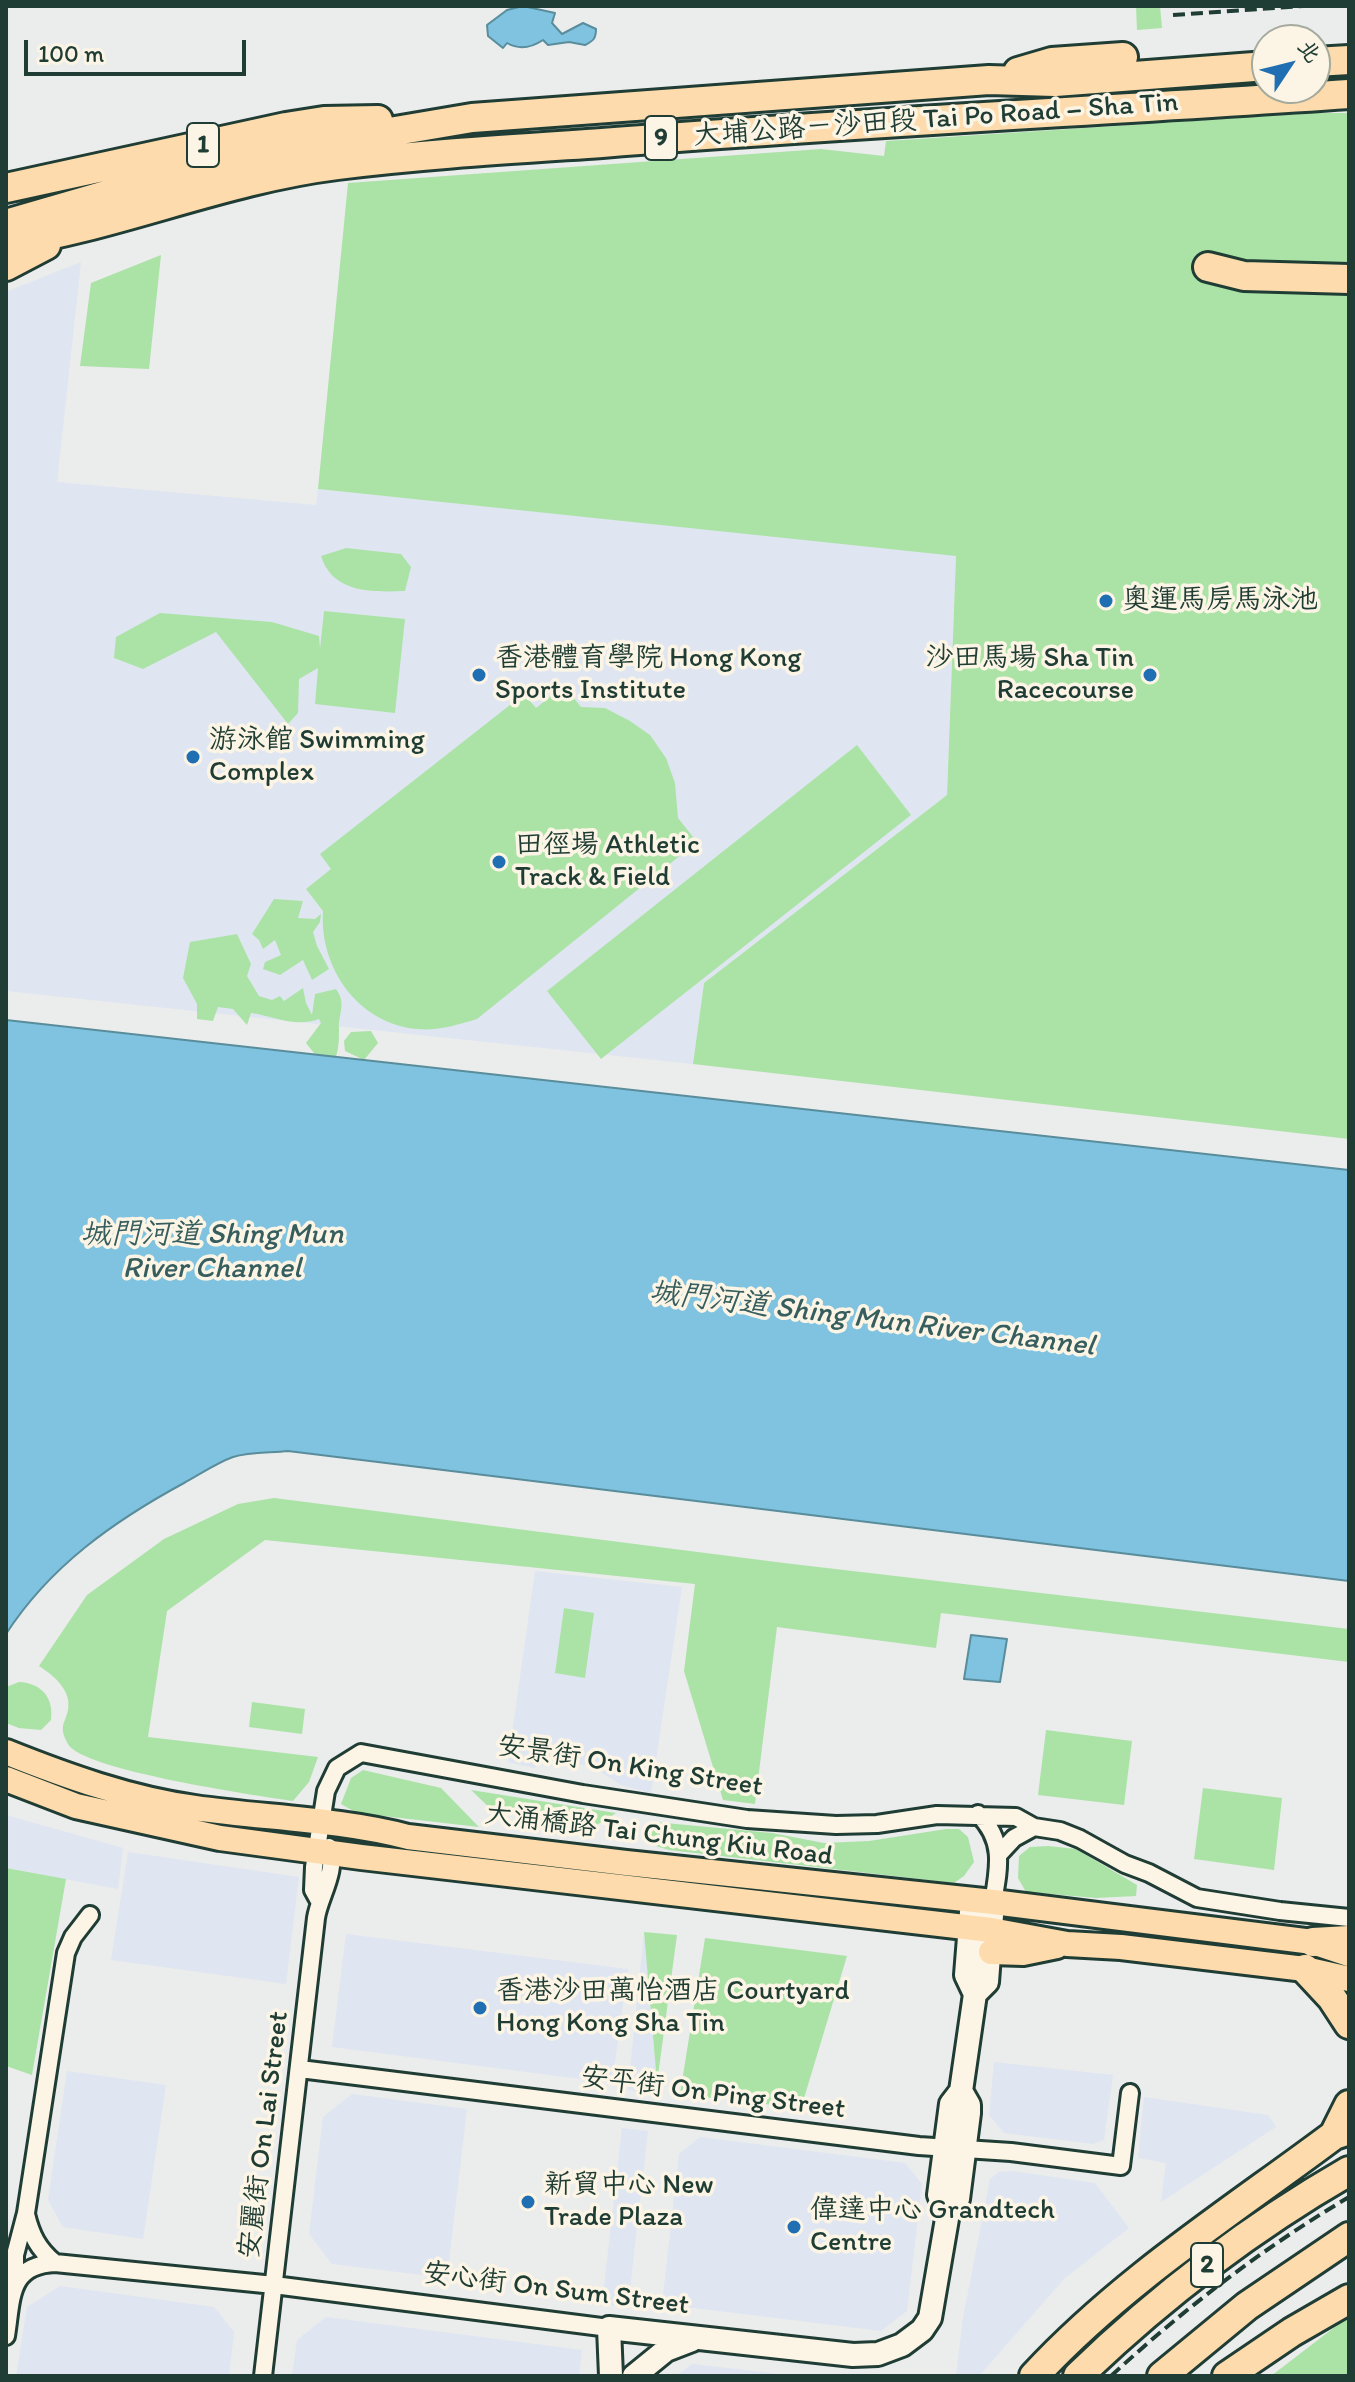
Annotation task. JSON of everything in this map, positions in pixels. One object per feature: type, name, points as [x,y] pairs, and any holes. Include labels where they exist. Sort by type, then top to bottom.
[{"type":"highway","points":[[989,80],[1052,62],[1251,47]]},
{"type":"highway","name":"大埔公路－沙田段 Tai Po Road – Sha Tin","points":[[6,224],[189,171],[260,154],[472,118],[989,80],[1055,82],[1251,67]]},
{"type":"highway","name":"大埔公路－沙田段 Tai Po Road – Sha Tin","points":[[6,243],[71,231],[178,199],[332,165],[743,131],[1349,94]]},
{"type":"highway","name":"1","points":[[6,188],[324,121],[472,118]]},
{"type":"highway","points":[[6,266],[71,231]]},
{"type":"highway","points":[[1208,267],[1244,276],[1349,279]]},
{"type":"highway","points":[[1313,1942],[1349,1940]]},
{"type":"highway","points":[[1305,1969],[1344,2015]]},
{"type":"highway","points":[[1034,2376],[1080,2330],[1150,2270],[1342,2132],[1349,2105]]},
{"type":"highway","name":"2","points":[[1078,2376],[1148,2312],[1211,2262],[1289,2207],[1349,2171]]},
{"type":"highway","name":"2","points":[[1162,2376],[1247,2306],[1349,2237]]},
{"type":"highway","points":[[1227,2376],[1292,2332],[1349,2299]]},
{"type":"main road","name":"大涌橋路 Tai Chung Kiu Road","points":[[6,1752],[66,1775],[190,1808],[375,1828],[408,1837],[597,1860],[982,1901],[1313,1942],[1349,1954]]},
{"type":"main road","name":"大涌橋路 Tai Chung Kiu Road","points":[[6,1779],[76,1806],[220,1838],[984,1937],[1121,1947],[1305,1969],[1349,1979]]},
{"type":"street","name":"安景街 On King Street","points":[[320,1823],[326,1791],[337,1768],[361,1753],[583,1794],[747,1819],[836,1825],[877,1824],[937,1815],[1016,1817],[1034,1827],[1060,1831],[1080,1839],[1197,1898],[1349,1918]]},
{"type":"street","points":[[978,1814],[989,1824],[1000,1853]]},
{"type":"street","name":"安麗街 On Lai Street","points":[[263,2376],[319,1901],[313,1890],[324,1852],[320,1823]]},
{"type":"street","points":[[984,1937],[982,1901],[1000,1853],[1014,1838],[1034,1827]]},
{"type":"street","points":[[6,2336],[15,2284],[13,2266],[26,2213],[66,1953],[73,1937],[90,1915]]},
{"type":"street","name":"安心街 On Sum Street","points":[[975,1994],[987,1982],[984,1937]]},
{"type":"street","name":"安心街 On Sum Street","points":[[15,2284],[26,2270],[55,2263],[274,2285],[697,2339],[853,2355],[878,2354],[902,2345],[922,2330],[933,2309],[948,2213],[958,2199],[955,2150],[969,2105],[961,2091],[975,1994],[966,1975],[984,1937]]},
{"type":"street","name":"安平街 On Ping Street","points":[[300,2069],[955,2150],[1011,2152],[1121,2166],[1130,2093]]},
{"type":"street","points":[[26,2213],[35,2241],[55,2263]]},
{"type":"street","points":[[609,2328],[611,2376]]},
{"type":"street","points":[[634,2376],[666,2350],[697,2339]]},
{"type":"shaded area","name":"香港體育學院 Hong Kong Sports Institute","points":[[81,262],[57,482],[316,505],[318,489],[956,555],[947,795],[704,983],[693,1064],[6,991],[6,292]]},
{"type":"shaded area","points":[[535,1571],[682,1587],[651,1793],[621,1785],[592,1766],[546,1760],[534,1768],[508,1762]]},
{"type":"shaded area","points":[[6,1815],[123,1848],[118,1889],[6,1868]]},
{"type":"shaded area","points":[[128,1852],[299,1877],[286,1984],[111,1960]]},
{"type":"shaded area","points":[[644,1932],[657,2083],[655,2093],[628,2090]]},
{"type":"shaded area","name":"香港沙田萬怡酒店 Courtyard Hong Kong Sha Tin","points":[[346,1934],[628,1969],[612,2083],[332,2047]]},
{"type":"shaded area","points":[[994,2062],[1113,2075],[1104,2140],[1093,2144],[1004,2133],[989,2115]]},
{"type":"shaded area","points":[[67,2071],[166,2085],[143,2239],[63,2227],[48,2200]]},
{"type":"shaded area","points":[[352,2094],[467,2109],[447,2278],[332,2264],[309,2234],[323,2117]]},
{"type":"shaded area","points":[[1144,2097],[1268,2115],[1276,2127],[1161,2202],[1166,2163],[1138,2158]]},
{"type":"shaded area","points":[[622,2128],[648,2131],[628,2307],[602,2304]]},
{"type":"shaded area","name":"偉達中心 Grandtech Centre","points":[[700,2137],[905,2163],[922,2184],[907,2311],[881,2331],[662,2304],[679,2154]]},
{"type":"shaded area","points":[[1012,2171],[1095,2183],[1129,2228],[1065,2278],[979,2376],[956,2376],[963,2318],[990,2179],[999,2172]]},
{"type":"shaded area","points":[[60,2286],[214,2307],[234,2332],[229,2376],[16,2376],[27,2307]]},
{"type":"shaded area","points":[[326,2317],[582,2350],[579,2376],[292,2376],[297,2340]]},
{"type":"shaded area","points":[[692,2364],[728,2368],[794,2376],[676,2376]]},
{"type":"green space","points":[[1136,6],[1160,6],[1162,28],[1137,30]]},
{"type":"green space","name":"沙田馬場 Sha Tin Racecourse","points":[[1349,113],[1349,1139],[693,1064],[704,983],[947,795],[956,556],[318,489],[348,183],[821,149],[884,156],[886,141]]},
{"type":"green space","points":[[161,255],[149,369],[80,366],[91,283]]},
{"type":"green space","points":[[346,548],[401,554],[411,567],[405,591],[356,588],[335,578],[321,556]]},
{"type":"green space","points":[[324,611],[405,619],[395,713],[315,704],[318,668],[299,679],[298,713],[288,724],[216,632],[143,669],[114,658],[116,637],[160,613],[272,622],[319,636],[320,649]]},
{"type":"green space","name":"田徑場 Athletic Track & Field","points":[[564,686],[581,707],[605,708],[650,735],[666,758],[675,783],[678,818],[697,842],[477,1019],[447,1027],[417,1029],[396,1025],[377,1016],[360,1004],[335,972],[323,932],[323,911],[306,889],[331,869],[320,854],[524,694],[536,708]]},
{"type":"green space","points":[[857,745],[911,815],[601,1059],[547,991]]},
{"type":"green space","points":[[274,899],[303,901],[298,918],[315,919],[321,914],[313,932],[329,969],[312,980],[303,960],[280,975],[263,969],[265,962],[281,955],[275,940],[263,949],[252,934]]},
{"type":"green space","points":[[237,934],[251,964],[247,976],[259,996],[272,1000],[280,996],[284,1001],[303,988],[312,1015],[315,994],[336,989],[342,1004],[336,1057],[318,1058],[306,1043],[321,1023],[319,1019],[293,1022],[251,1013],[247,1025],[233,1009],[218,1007],[213,1021],[197,1019],[197,1004],[183,978],[190,942]]},
{"type":"green space","points":[[371,1031],[378,1043],[364,1060],[345,1051],[344,1041],[351,1032]]},
{"type":"green space","points":[[274,1498],[784,1563],[1349,1629],[1349,1662],[941,1613],[936,1648],[777,1627],[755,1804],[723,1800],[684,1671],[695,1584],[265,1540],[167,1611],[148,1737],[318,1757],[309,1782],[293,1801],[136,1772],[80,1754],[68,1744],[63,1733],[68,1710],[67,1696],[55,1679],[39,1666],[87,1595],[164,1539],[238,1504]]},
{"type":"green space","points":[[564,1608],[594,1613],[585,1678],[555,1673]]},
{"type":"green space","points":[[19,1682],[40,1688],[48,1698],[51,1720],[41,1730],[6,1723],[6,1687]]},
{"type":"green space","points":[[252,1702],[305,1709],[302,1734],[249,1727]]},
{"type":"green space","points":[[1046,1730],[1132,1741],[1124,1805],[1038,1795]]},
{"type":"green space","points":[[363,1770],[441,1788],[479,1827],[357,1813],[341,1804],[351,1778]]},
{"type":"green space","points":[[1203,1788],[1282,1798],[1274,1870],[1194,1859]]},
{"type":"green space","points":[[471,1790],[616,1813],[592,1828],[580,1826],[576,1819],[566,1817],[562,1823],[522,1818],[519,1811],[496,1814]]},
{"type":"green space","points":[[655,1822],[772,1833],[824,1843],[869,1841],[959,1829],[968,1837],[974,1862],[964,1876],[954,1883],[669,1850],[649,1844]]},
{"type":"green space","points":[[1030,1847],[1076,1849],[1137,1885],[1136,1896],[1096,1898],[1026,1892],[1018,1878],[1019,1856]]},
{"type":"green space","points":[[6,1868],[66,1879],[32,2075],[6,2066]]},
{"type":"green space","points":[[644,1932],[677,1935],[657,2083]]},
{"type":"green space","points":[[705,1938],[847,1956],[801,2108],[757,2103],[757,2098],[719,2095],[718,2099],[680,2094]]},
{"type":"green space","points":[[1349,2318],[1349,2376],[1271,2376],[1340,2323]]},
{"type":"water","points":[[523,6],[555,13],[552,23],[562,34],[583,23],[596,29],[595,37],[585,45],[569,42],[548,45],[543,40],[525,47],[507,43],[503,48],[488,36],[487,25],[507,10]]},
{"type":"water","name":"城門河道 Shing Mun River Channel","points":[[6,1020],[1349,1170],[1349,1581],[288,1451],[233,1457],[133,1513],[63,1566],[6,1634]]},
{"type":"water","points":[[971,1635],[1007,1639],[1000,1682],[964,1679]]},
{"type":"railway","points":[[1173,15],[1303,6]]},
{"type":"railway","points":[[1111,2376],[1226,2280],[1349,2197]]},
{"type":"place","name":"奧運馬房馬泳池","points":[[1106,601]]},
{"type":"place","name":"香港體育學院 Hong Kong Sports Institute","points":[[479,675]]},
{"type":"place","name":"沙田馬場 Sha Tin Racecourse","points":[[1150,675]]},
{"type":"place","name":"游泳館 Swimming Complex","points":[[193,757]]},
{"type":"place","name":"田徑場 Athletic Track & Field","points":[[499,862]]},
{"type":"place","name":"香港沙田萬怡酒店 Courtyard Hong Kong Sha Tin","points":[[480,2008]]},
{"type":"place","name":"新貿中心 New Trade Plaza","points":[[528,2202]]},
{"type":"place","name":"偉達中心 Grandtech Centre","points":[[794,2227]]}]
